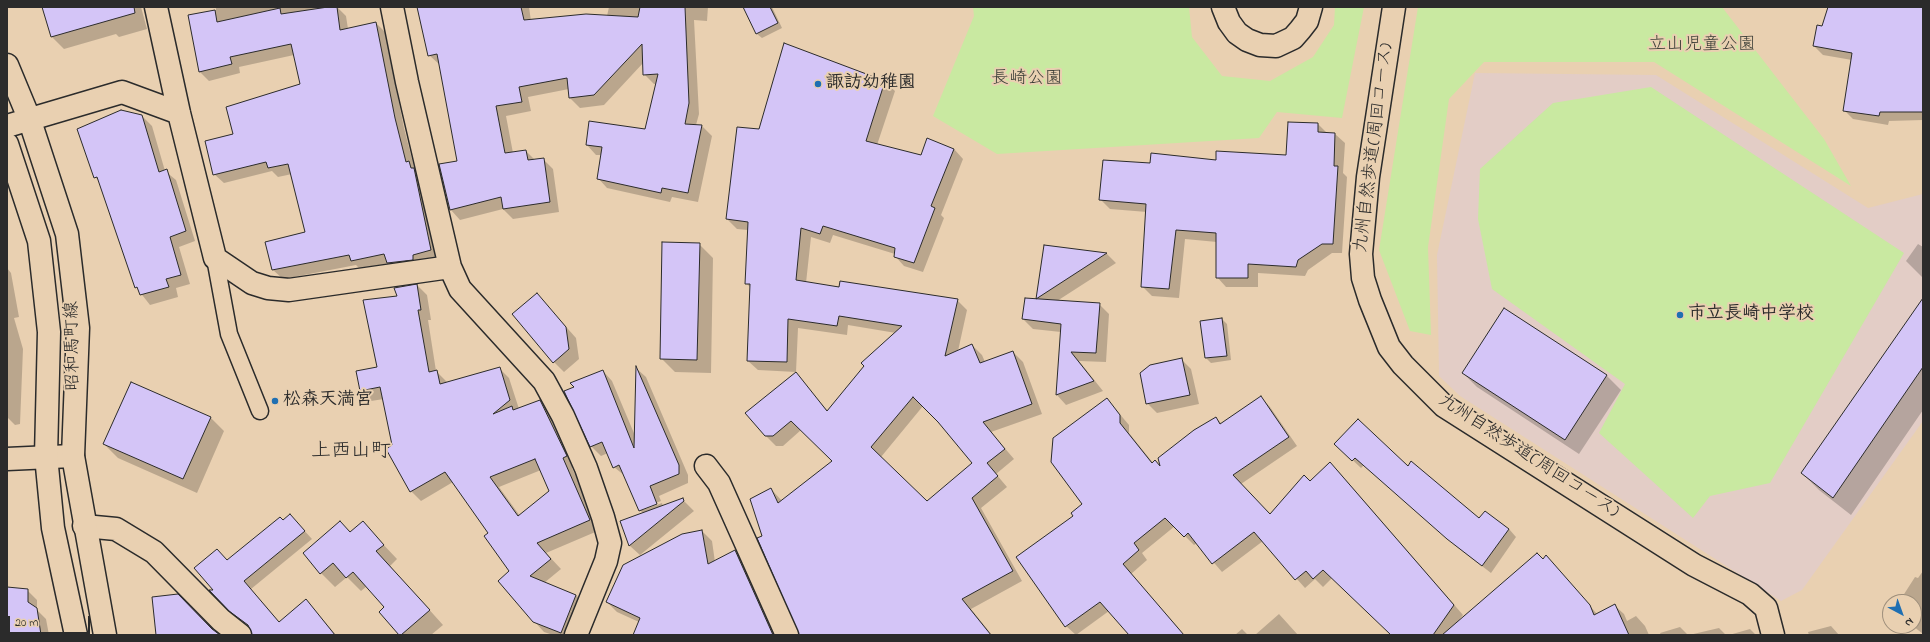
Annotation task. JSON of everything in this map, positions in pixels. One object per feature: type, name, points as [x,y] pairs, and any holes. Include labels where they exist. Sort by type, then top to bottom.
[{"type":"street","points":[[156,7],[179,112],[215,258],[252,283],[268,288],[289,290],[450,267]]},
{"type":"street","points":[[392,7],[407,82],[450,267],[460,289],[544,381],[583,462],[603,517],[610,543],[606,561],[576,635]]},
{"type":"street","points":[[1223,7],[1229,22],[1237,33],[1247,40],[1260,44],[1276,46],[1293,38],[1307,21],[1311,7]]},
{"type":"street","name":"九州自然歩道(周回コース)","points":[[1394,7],[1368,177],[1361,254],[1363,278],[1370,300],[1389,347],[1412,374],[1444,406],[1694,565],[1750,594],[1766,608],[1773,635]]},
{"type":"street","name":"昭和馬町線","points":[[7,65],[29,118],[67,234],[78,328],[73,456],[84,526],[105,635]]},
{"type":"street","points":[[7,126],[29,118],[122,92],[179,112]]},
{"type":"street","name":"昭和馬町線","points":[[7,144],[39,241],[49,332],[46,456],[53,528],[76,635]]},
{"type":"street","points":[[9,459],[46,456],[73,456]]},
{"type":"street","points":[[706,466],[719,483],[787,635]]},
{"type":"street","points":[[84,526],[116,529],[154,552],[221,620],[240,635]]},
{"type":"lane","points":[[215,258],[229,334],[260,411]]},
{"type":"shaded area","name":"市立長崎中学校","points":[[1475,73],[1656,75],[1868,208],[1923,194],[1923,421],[1802,590],[1781,601],[1460,396],[1439,376],[1437,255]]},
{"type":"green space","name":"長崎公園","points":[[973,7],[1189,7],[1192,37],[1222,76],[1270,81],[1313,57],[1334,25],[1335,7],[1364,7],[1342,118],[1277,112],[1259,138],[997,154],[933,116],[974,16]]},
{"type":"green space","name":"立山児童公園","points":[[1418,7],[1722,7],[1824,139],[1851,186],[1654,62],[1484,62],[1449,99],[1428,247],[1431,335],[1410,331],[1379,250]]},
{"type":"green space","points":[[1651,87],[1904,253],[1770,483],[1710,496],[1693,518],[1599,433],[1625,384],[1492,289],[1478,219],[1480,169],[1553,103]]},
{"type":"building","points":[[42,7],[134,7],[135,13],[51,37]]},
{"type":"building","points":[[337,7],[340,30],[376,22],[395,118],[406,162],[409,161],[411,168],[414,168],[431,250],[413,255],[413,260],[387,263],[384,254],[351,261],[349,255],[272,270],[265,242],[305,232],[288,164],[268,168],[266,162],[213,175],[205,141],[233,134],[226,107],[300,84],[291,44],[230,57],[232,64],[199,72],[188,15],[215,10],[217,22],[280,8],[281,14]]},
{"type":"building","points":[[417,7],[521,7],[524,20],[586,14],[638,17],[640,7],[685,7],[689,103],[685,124],[702,125],[688,193],[662,188],[661,193],[597,179],[602,147],[586,145],[589,121],[645,129],[658,74],[643,75],[642,44],[594,95],[569,98],[567,78],[519,87],[522,102],[496,106],[505,153],[526,150],[528,160],[544,158],[550,202],[503,209],[501,197],[450,210],[439,164],[457,161],[437,54],[428,56]]},
{"type":"building","points":[[743,7],[770,7],[778,23],[756,34]]},
{"type":"building","points":[[1828,7],[1923,7],[1923,112],[1880,112],[1879,116],[1843,111],[1852,53],[1813,46],[1817,25],[1822,26]]},
{"type":"building","points":[[784,43],[885,81],[866,141],[921,155],[927,138],[954,149],[931,206],[935,208],[914,263],[894,257],[895,248],[823,226],[820,234],[801,228],[796,280],[839,287],[840,281],[958,299],[945,356],[972,344],[980,363],[1013,351],[1032,404],[983,422],[1005,449],[987,463],[998,476],[972,498],[1013,571],[962,599],[991,635],[799,635],[757,538],[762,536],[750,499],[771,488],[778,503],[832,461],[791,421],[773,436],[765,436],[745,413],[796,372],[827,411],[864,366],[861,363],[902,326],[839,316],[837,326],[788,319],[787,362],[747,361],[750,284],[745,284],[748,222],[726,219],[737,127],[759,129]],"holes":[[[913,397],[938,422],[972,463],[927,501],[871,447]]]},
{"type":"building","points":[[121,110],[142,115],[159,172],[167,169],[186,231],[170,237],[181,275],[166,279],[169,287],[140,295],[137,287],[135,288],[97,177],[94,178],[77,129]]},
{"type":"building","points":[[1288,122],[1318,123],[1318,132],[1335,133],[1334,166],[1338,166],[1333,244],[1322,244],[1298,260],[1296,267],[1248,264],[1248,278],[1216,278],[1216,233],[1176,230],[1169,289],[1141,287],[1146,204],[1099,200],[1103,160],[1150,163],[1151,153],[1216,160],[1216,151],[1286,155]]},
{"type":"building","points":[[662,242],[700,243],[697,360],[660,359]]},
{"type":"building","points":[[1044,245],[1107,253],[1036,299]]},
{"type":"building","points":[[417,284],[421,310],[418,310],[429,372],[437,370],[440,384],[500,367],[510,400],[493,414],[512,406],[513,410],[540,400],[567,456],[563,458],[590,520],[537,543],[551,559],[530,576],[576,595],[561,633],[533,622],[498,581],[509,571],[484,536],[488,533],[445,472],[410,492],[386,449],[392,445],[380,387],[360,391],[356,371],[377,367],[363,300],[397,296],[394,288]],"holes":[[[535,459],[549,491],[518,516],[490,477]]]},
{"type":"building","points":[[537,293],[566,327],[569,349],[553,363],[512,314]]},
{"type":"building","points":[[1025,298],[1100,303],[1096,353],[1071,352],[1094,381],[1056,395],[1061,324],[1022,319]]},
{"type":"building","points":[[1923,298],[1923,367],[1833,498],[1801,473]]},
{"type":"building","points":[[1504,308],[1607,375],[1565,440],[1462,373]]},
{"type":"building","points":[[1222,318],[1227,356],[1205,358],[1200,321]]},
{"type":"building","points":[[1182,358],[1190,395],[1146,404],[1140,373],[1150,365]]},
{"type":"building","points":[[636,366],[679,465],[679,474],[650,486],[657,504],[639,511],[619,465],[613,468],[602,442],[590,447],[564,391],[574,387],[570,383],[603,370],[634,448]]},
{"type":"building","points":[[131,382],[211,417],[183,479],[103,444]]},
{"type":"building","points":[[1261,396],[1289,437],[1233,475],[1270,514],[1304,475],[1310,481],[1330,462],[1454,605],[1433,635],[1391,635],[1323,570],[1313,579],[1306,571],[1295,580],[1254,532],[1212,564],[1188,533],[1184,537],[1165,518],[1134,543],[1139,550],[1123,564],[1184,635],[1129,635],[1100,602],[1065,627],[1016,557],[1073,516],[1071,513],[1082,504],[1051,462],[1053,438],[1107,398],[1120,415],[1120,423],[1152,463],[1155,460],[1160,466],[1158,458],[1194,430],[1216,417],[1220,424]]},
{"type":"building","points":[[1358,419],[1408,466],[1411,461],[1479,518],[1485,511],[1509,529],[1482,566],[1447,539],[1355,458],[1352,461],[1334,444]]},
{"type":"building","points":[[683,498],[684,501],[629,546],[620,521]]},
{"type":"building","points":[[290,514],[305,531],[244,581],[279,622],[306,599],[335,635],[252,635],[248,625],[229,611],[209,590],[213,590],[194,568],[217,549],[227,560],[280,517],[283,520]]},
{"type":"building","points":[[340,521],[350,532],[363,521],[384,545],[376,551],[430,610],[401,635],[399,635],[379,612],[384,607],[353,572],[346,578],[333,563],[320,574],[303,553]]},
{"type":"building","points":[[702,530],[708,564],[735,550],[773,635],[633,635],[640,618],[606,602],[623,565],[682,534]]},
{"type":"building","points":[[1537,553],[1543,559],[1546,555],[1590,605],[1594,615],[1615,604],[1629,635],[1442,635]]},
{"type":"building","points":[[7,587],[28,589],[28,602],[37,608],[41,635],[7,635]]},
{"type":"building","points":[[178,594],[212,629],[220,635],[156,635],[152,597]]},
{"type":"place","name":"諏訪幼稚園","points":[[818,84]]},
{"type":"place","name":"市立長崎中学校","points":[[1680,315]]},
{"type":"place","name":"松森天満宮","points":[[275,401]]},
{"type":"district","name":"上西山町","points":[[351,453]]}]
